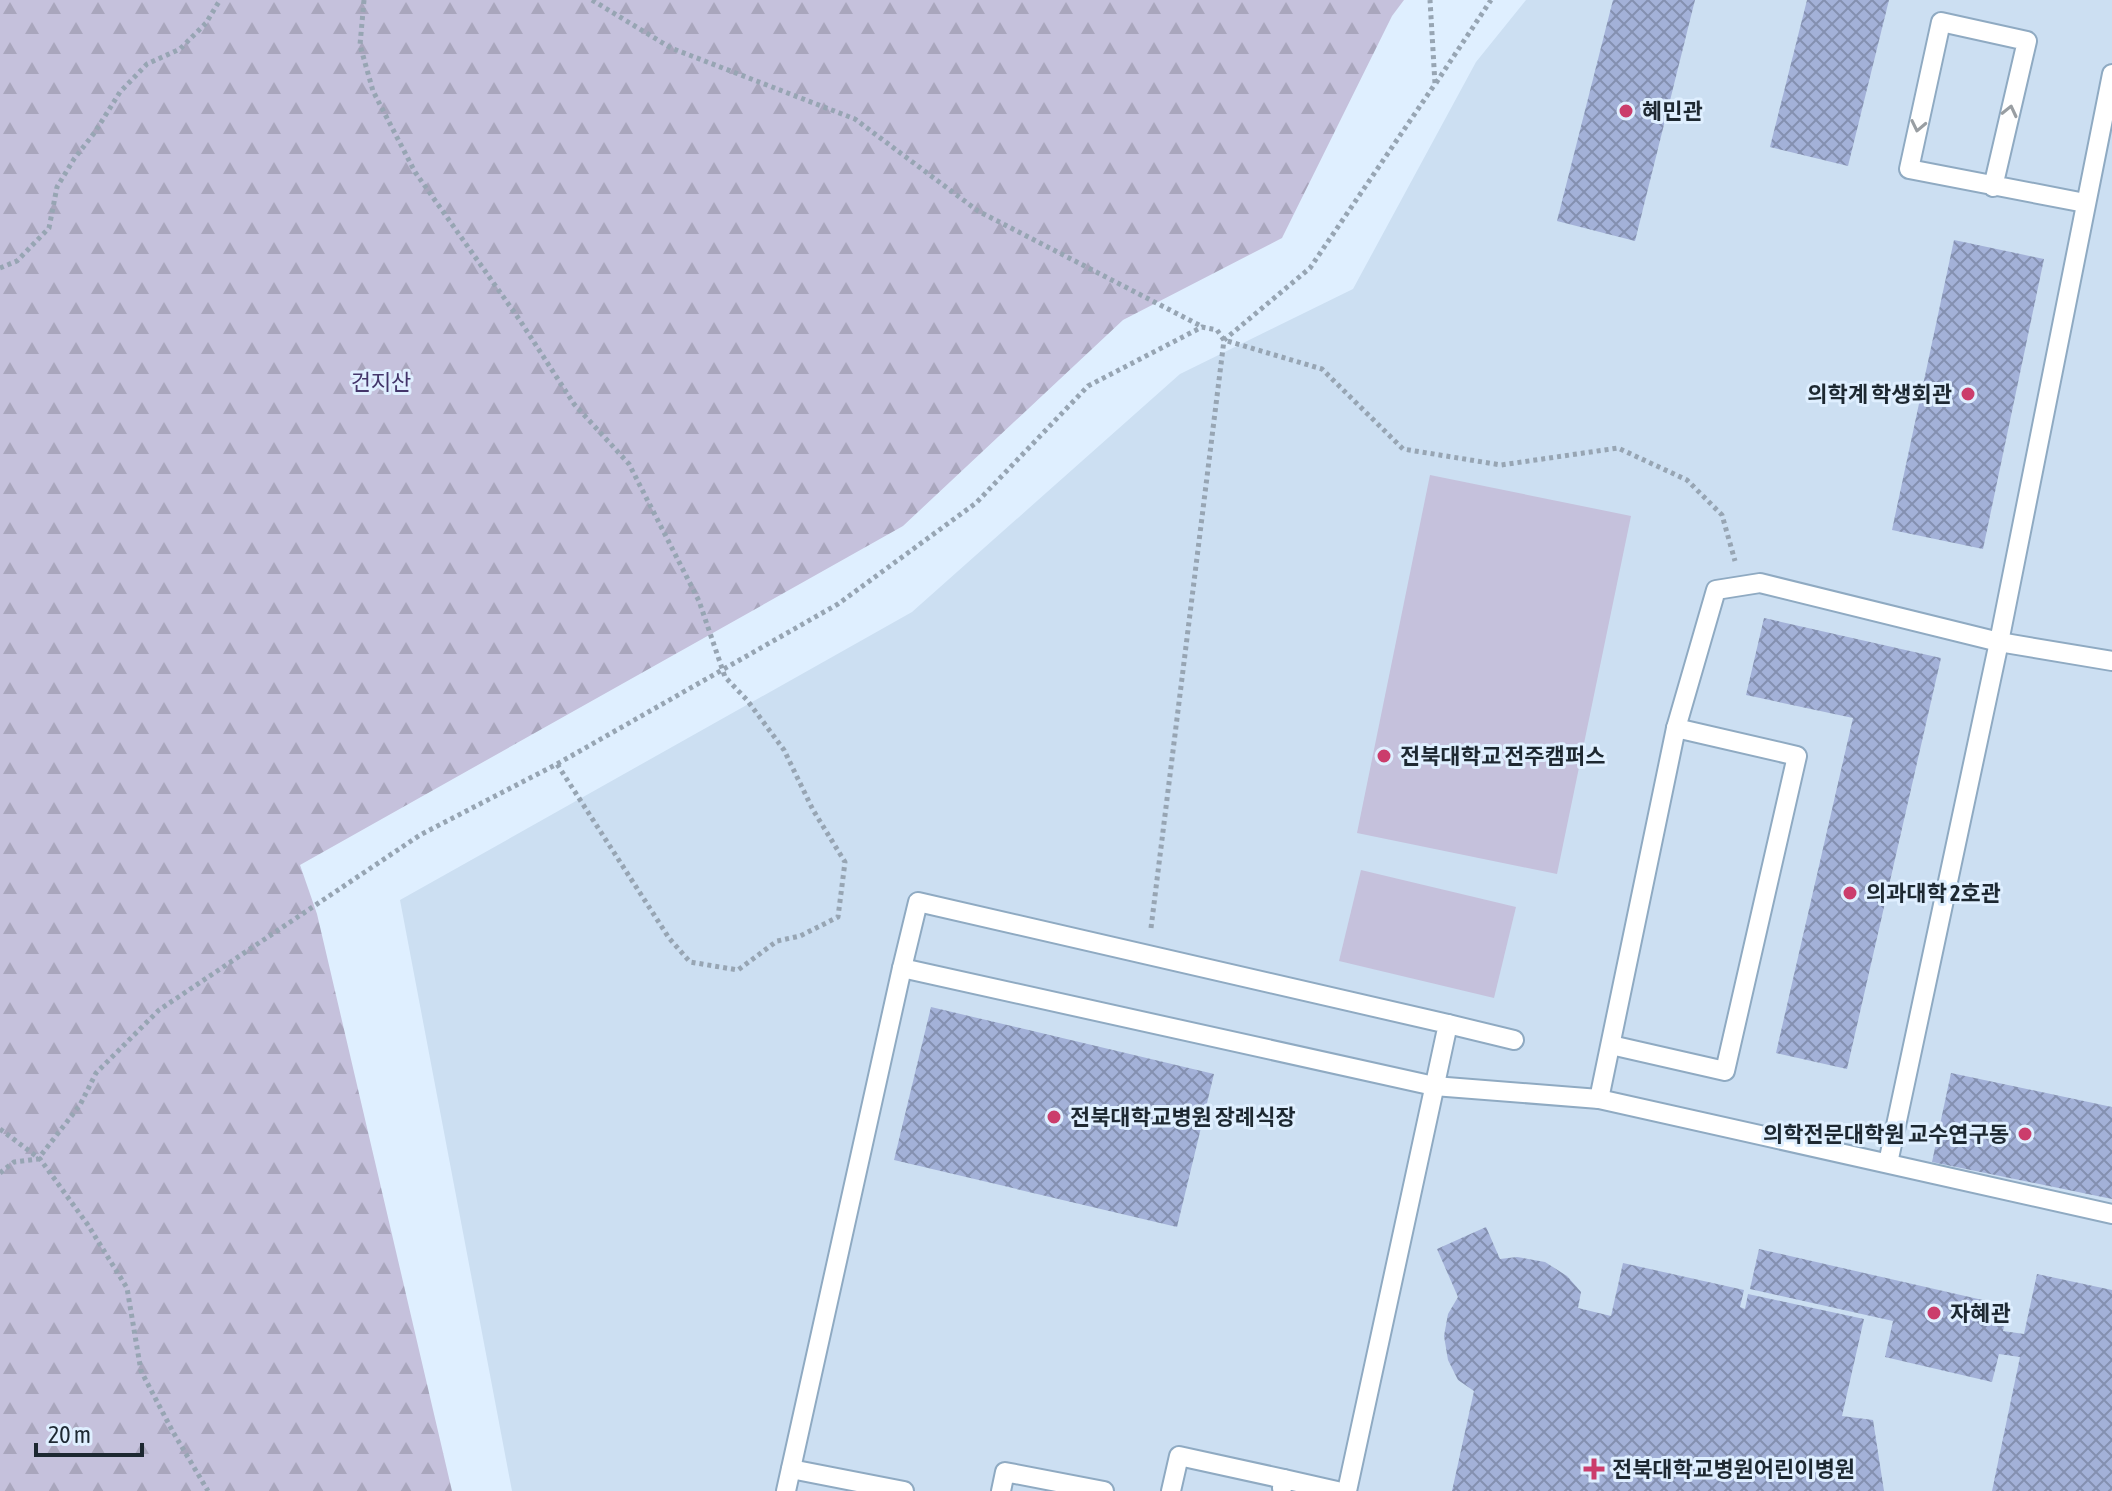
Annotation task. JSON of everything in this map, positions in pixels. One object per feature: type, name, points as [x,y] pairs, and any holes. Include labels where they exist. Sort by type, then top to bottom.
[{"type":"lane","points":[[1993,187],[2027,41],[1941,22],[1909,169],[1993,187],[2085,203]]},
{"type":"lane","points":[[1888,1163],[1999,642],[2112,74]]},
{"type":"lane","points":[[1599,1099],[1676,728],[1716,590],[1760,583],[1999,642],[2112,661]]},
{"type":"lane","points":[[1611,1045],[1725,1071],[1797,756],[1676,728]]},
{"type":"lane","points":[[786,1491],[918,902],[1514,1040]]},
{"type":"lane","points":[[902,968],[1434,1086],[1599,1099],[2112,1214]]},
{"type":"lane","points":[[1347,1491],[1448,1024]]},
{"type":"lane","points":[[1171,1491],[1179,1456],[1282,1485],[1337,1491]]},
{"type":"lane","points":[[791,1469],[904,1491]]},
{"type":"lane","points":[[1001,1491],[1005,1472],[1104,1491]]},
{"type":"path","points":[[0,268],[17,261],[49,228],[57,187],[120,92],[147,64],[180,49],[206,23],[220,0]]},
{"type":"path","points":[[364,0],[360,45],[373,91],[408,159],[574,404],[629,464],[699,601],[725,677],[747,700],[784,750],[813,810],[845,862],[838,917],[800,936],[777,941],[738,970],[690,962],[669,938],[557,764]]},
{"type":"path","points":[[592,0],[671,48],[855,119],[978,211],[1202,327],[1217,330],[1224,340],[1322,369],[1403,449],[1501,465],[1618,448],[1687,480],[1722,515],[1735,562],[1760,583]]},
{"type":"path","points":[[1430,0],[1435,84]]},
{"type":"path","points":[[1148,955],[1224,340],[1310,268],[1491,0]]},
{"type":"path","points":[[0,1173],[14,1162],[38,1159],[80,1105],[96,1073],[159,1010],[420,835],[557,764],[838,604],[976,503],[1088,386],[1202,327]]},
{"type":"path","points":[[0,1129],[38,1159],[88,1225],[127,1288],[141,1371],[208,1491]]},
{"type":"shaded area","name":"전북대학교 전주캠퍼스","points":[[1526,0],[2112,0],[2112,1491],[512,1491],[400,900],[912,612],[1180,374],[1353,289],[1476,62]]},
{"type":"green space","name":"건지산","points":[[0,0],[1404,0],[1392,16],[1282,238],[1123,320],[903,526],[300,865],[317,914],[452,1491],[0,1491]]},
{"type":"green space","points":[[1430,475],[1631,516],[1557,874],[1357,833]]},
{"type":"green space","points":[[1361,870],[1516,907],[1494,998],[1339,961]]},
{"type":"building","name":"혜민관","points":[[1613,0],[1695,0],[1635,241],[1557,221]]},
{"type":"building","points":[[1807,0],[1889,0],[1848,166],[1770,147]]},
{"type":"building","name":"의학계 학생회관","points":[[1954,240],[2044,259],[1983,549],[1892,530]]},
{"type":"building","name":"의과대학 2호관","points":[[1764,618],[1941,658],[1847,1069],[1776,1053],[1853,718],[1746,695]]},
{"type":"building","name":"전북대학교병원 장례식장","points":[[931,1007],[1214,1074],[1177,1227],[894,1160]]},
{"type":"building","name":"의학전문대학원 교수연구동","points":[[1951,1073],[2112,1107],[2112,1199],[1932,1162]]},
{"type":"building","points":[[1486,1227],[1500,1259],[1517,1257],[1545,1262],[1567,1276],[1581,1292],[1578,1308],[1611,1316],[1623,1263],[1744,1290],[1740,1307],[1745,1309],[1748,1294],[1864,1319],[1842,1416],[1873,1420],[1884,1491],[1452,1491],[1474,1391],[1458,1380],[1448,1360],[1444,1336],[1448,1314],[1458,1297],[1437,1249]]},
{"type":"building","points":[[1759,1249],[2009,1306],[2003,1331],[2024,1334],[2037,1274],[2112,1290],[2112,1491],[1992,1491],[2020,1357],[1999,1354],[1992,1382],[1885,1357],[1893,1321],[1750,1289]]},
{"type":"place","name":"혜민관","points":[[1626,111]]},
{"type":"place","name":"의학계 학생회관","points":[[1968,394]]},
{"type":"place","name":"전북대학교 전주캠퍼스","points":[[1384,756]]},
{"type":"place","name":"의과대학 2호관","points":[[1850,893]]},
{"type":"place","name":"전북대학교병원 장례식장","points":[[1054,1117]]},
{"type":"place","name":"의학전문대학원 교수연구동","points":[[2025,1134]]},
{"type":"place","name":"자혜관","points":[[1934,1313]]},
{"type":"place","name":"전북대학교병원어린이병원","points":[[1594,1469]]}]
